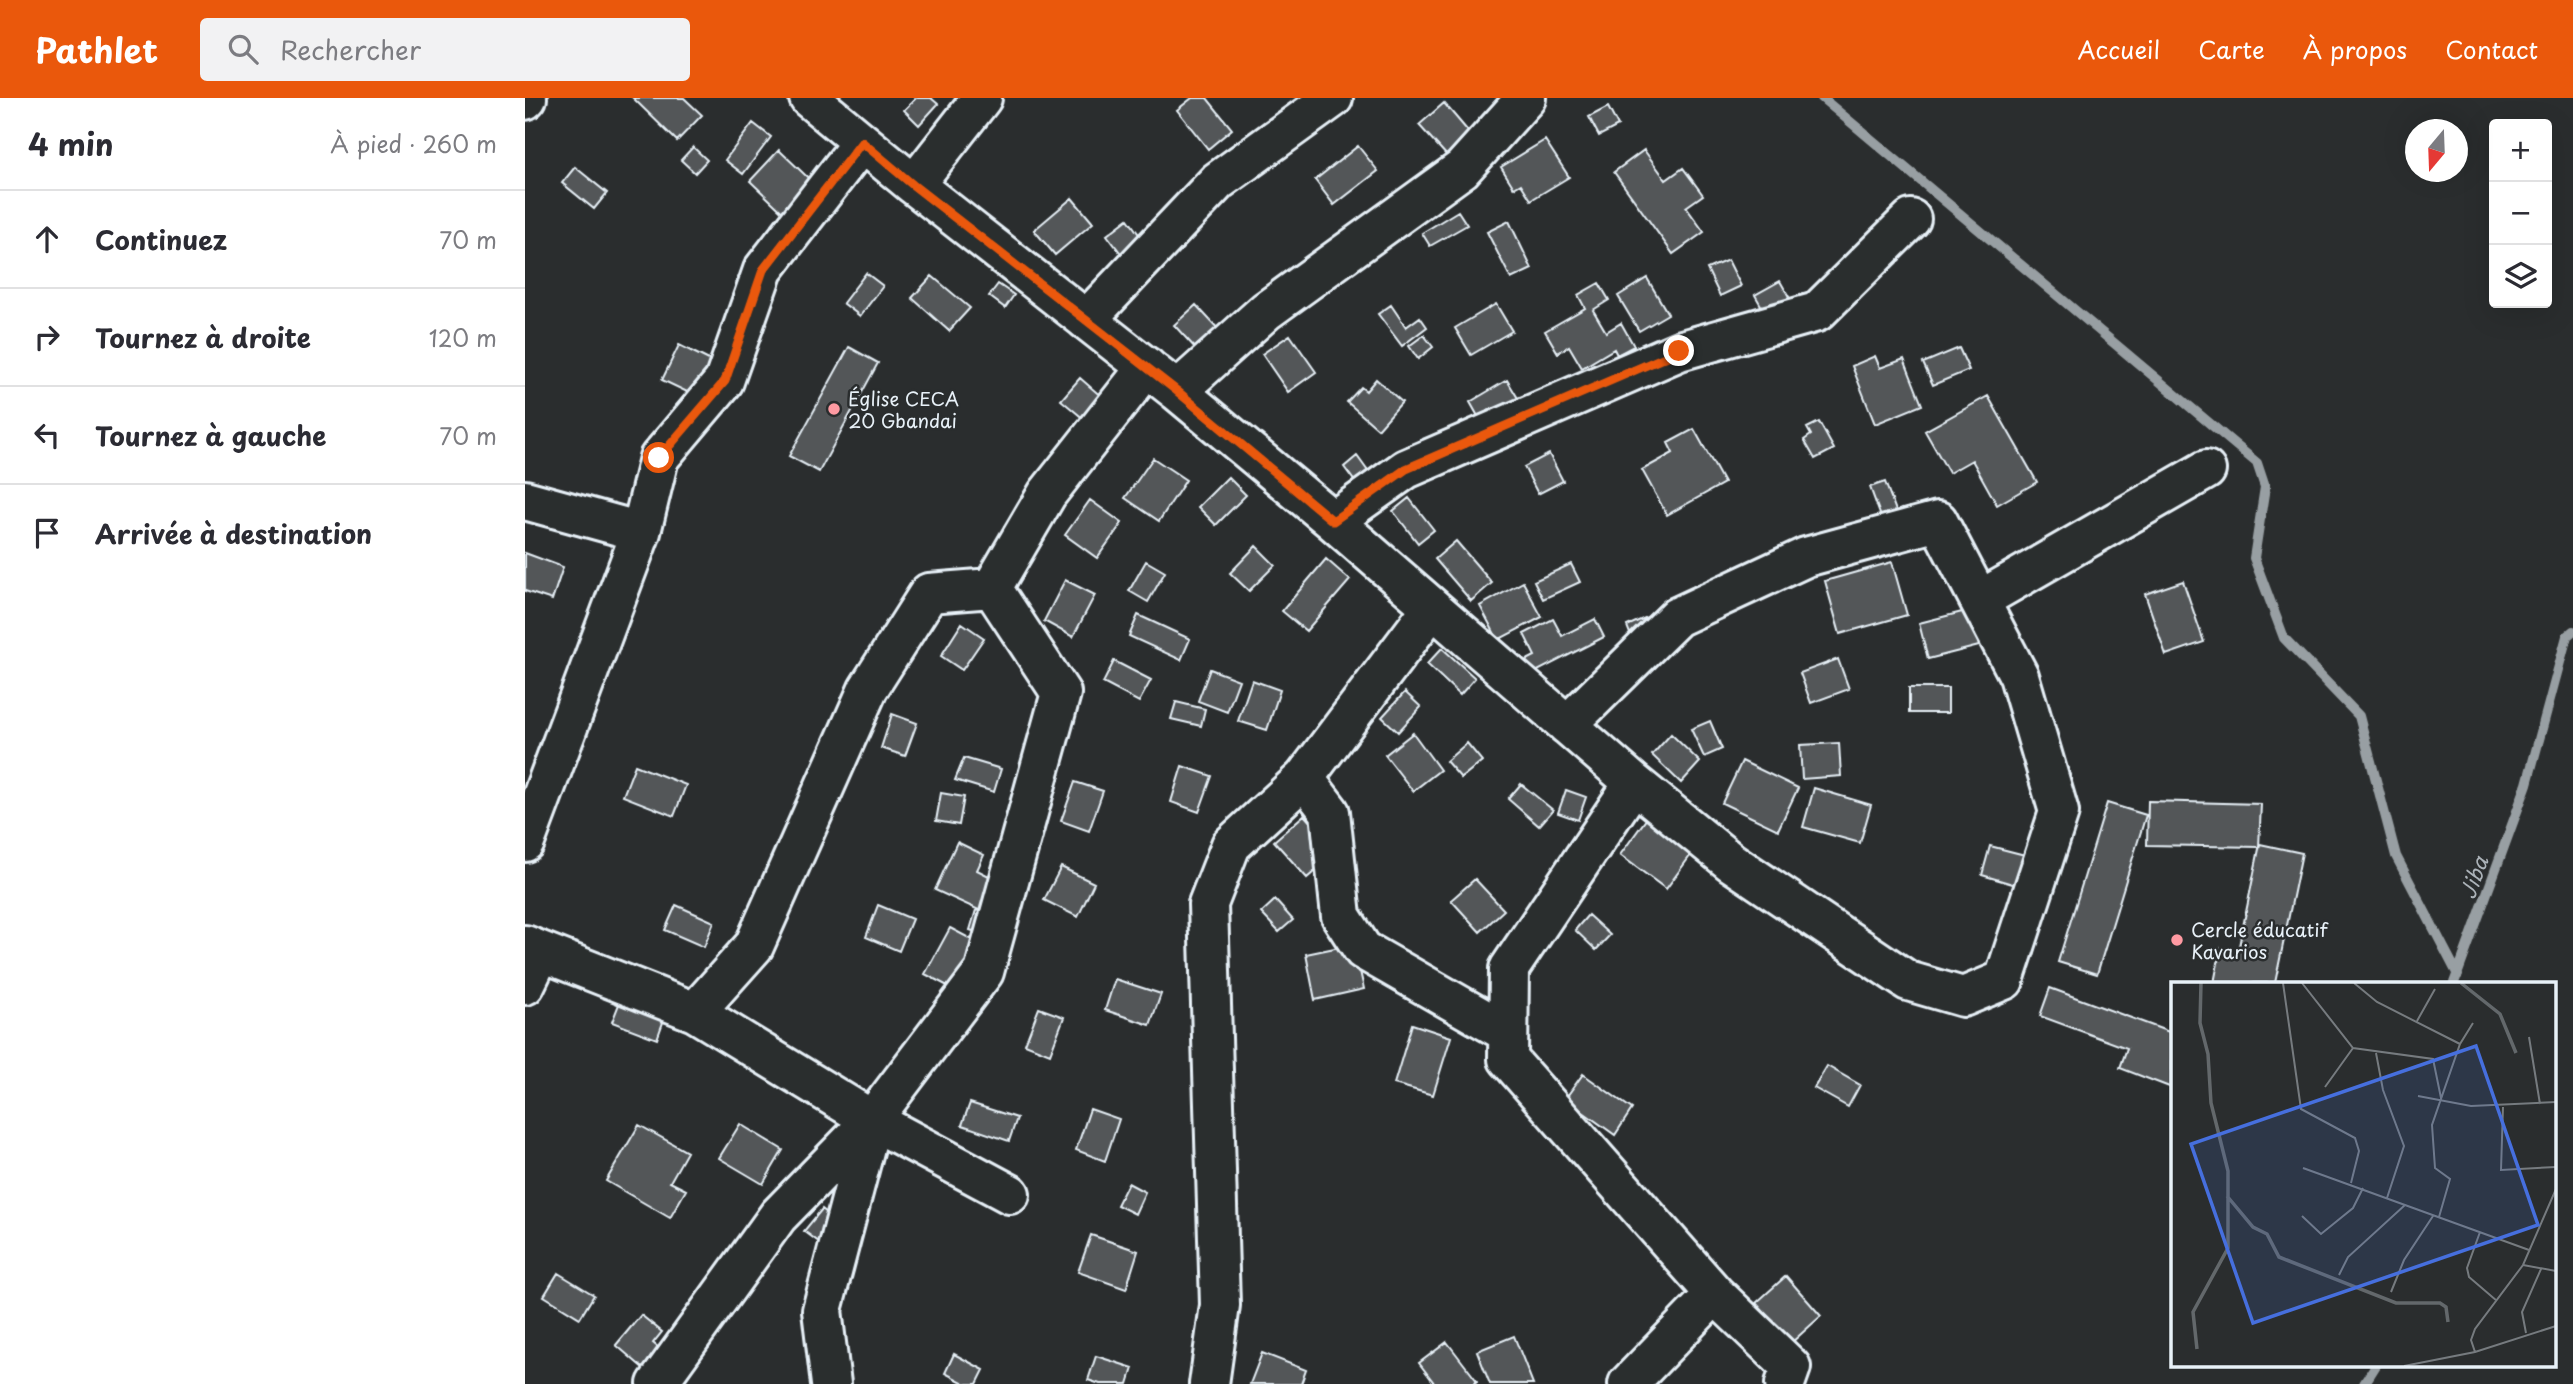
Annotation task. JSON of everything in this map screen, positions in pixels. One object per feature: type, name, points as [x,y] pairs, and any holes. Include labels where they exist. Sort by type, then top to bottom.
[{"type":"street","points":[[809,98],[913,185],[1177,391],[1333,521],[1432,608],[1567,725],[1634,783],[1731,862],[1908,982],[1963,997],[2004,980],[2059,812],[2019,676],[1938,521],[1806,557],[1677,617],[1567,725]]},
{"type":"street","points":[[913,185],[982,98]]},
{"type":"street","points":[[1086,320],[1218,181],[1333,98]]},
{"type":"street","points":[[1177,391],[1266,311],[1462,169],[1525,98]]},
{"type":"street","points":[[525,842],[641,531],[659,458],[725,381],[763,270],[862,142]]},
{"type":"street","points":[[1333,521],[1406,469],[1679,351],[1817,312],[1911,219]]},
{"type":"street","points":[[992,588],[1047,495],[1147,367]]},
{"type":"street","points":[[1980,600],[2206,470]]},
{"type":"street","points":[[525,500],[641,531]]},
{"type":"street","points":[[695,1012],[754,946],[868,689],[929,593],[992,588]]},
{"type":"street","points":[[657,1384],[778,1216],[872,1120],[984,972],[1061,693],[992,588]]},
{"type":"street","points":[[1209,1384],[1220,1305],[1208,904],[1231,845],[1304,778],[1432,608]]},
{"type":"street","points":[[1304,778],[1330,812],[1341,916],[1363,950],[1508,1032]]},
{"type":"street","points":[[1634,783],[1509,969],[1508,1059],[1715,1294],[1791,1367],[1785,1384]]},
{"type":"street","points":[[530,961],[695,1012],[872,1120],[1010,1195]]},
{"type":"street","points":[[831,1384],[822,1310],[872,1120]]},
{"type":"street","points":[[1628,1384],[1715,1294]]},
{"type":"building","points":[[633,98],[684,98],[702,115],[677,141]]},
{"type":"building","points":[[916,98],[931,98],[938,104],[919,125],[904,110]]},
{"type":"building","points":[[1192,98],[1207,98],[1232,129],[1208,149],[1177,110]]},
{"type":"building","points":[[1444,103],[1472,136],[1448,157],[1419,125]]},
{"type":"building","points":[[1608,107],[1618,126],[1599,136],[1589,117]]},
{"type":"building","points":[[753,123],[771,137],[743,174],[725,160]]},
{"type":"building","points":[[1545,140],[1569,177],[1531,200],[1521,184],[1514,188],[1501,167]]},
{"type":"building","points":[[1358,146],[1378,171],[1334,205],[1315,180]]},
{"type":"building","points":[[693,147],[707,160],[695,173],[681,160]]},
{"type":"building","points":[[779,150],[823,192],[794,223],[750,181]]},
{"type":"building","points":[[1644,150],[1666,180],[1683,168],[1703,195],[1686,207],[1704,232],[1673,254],[1614,172]]},
{"type":"building","points":[[575,167],[607,193],[594,209],[562,183]]},
{"type":"building","points":[[1072,198],[1093,223],[1055,255],[1034,230]]},
{"type":"building","points":[[1458,211],[1467,225],[1430,246],[1422,233]]},
{"type":"building","points":[[1128,219],[1155,257],[1135,272],[1107,235]]},
{"type":"building","points":[[1509,221],[1532,269],[1511,279],[1487,232]]},
{"type":"building","points":[[1728,260],[1741,286],[1720,296],[1707,269]]},
{"type":"building","points":[[866,273],[883,286],[860,316],[843,303]]},
{"type":"building","points":[[932,276],[970,308],[949,331],[912,298]]},
{"type":"building","points":[[1647,278],[1668,314],[1639,331],[1618,296]]},
{"type":"building","points":[[1780,281],[1792,302],[1767,316],[1755,295]]},
{"type":"building","points":[[1599,283],[1609,300],[1593,310],[1606,332],[1621,323],[1634,346],[1617,355],[1614,349],[1582,368],[1569,346],[1558,353],[1545,331],[1585,308],[1578,295]]},
{"type":"building","points":[[998,284],[1014,295],[1005,308],[989,296]]},
{"type":"building","points":[[1496,304],[1512,331],[1471,355],[1455,328]]},
{"type":"building","points":[[1196,305],[1232,344],[1210,364],[1174,325]]},
{"type":"building","points":[[1391,305],[1406,327],[1420,317],[1427,327],[1402,346],[1378,314]]},
{"type":"building","points":[[1290,335],[1316,372],[1288,392],[1262,354]]},
{"type":"building","points":[[1424,335],[1433,347],[1418,359],[1409,346]]},
{"type":"building","points":[[679,345],[721,366],[704,400],[662,380]]},
{"type":"building","name":"Église CECA 20 Gbandai","points":[[849,347],[878,363],[819,472],[789,456]]},
{"type":"building","points":[[1959,348],[1969,370],[1933,385],[1923,363]]},
{"type":"building","points":[[1875,356],[1880,368],[1904,359],[1922,405],[1875,424],[1852,366]]},
{"type":"building","points":[[1080,378],[1103,398],[1085,420],[1061,400]]},
{"type":"building","points":[[1376,379],[1402,402],[1378,429],[1347,402],[1361,387],[1366,391]]},
{"type":"building","points":[[1507,380],[1522,405],[1484,427],[1470,402]]},
{"type":"building","points":[[1988,396],[2037,482],[1997,505],[1972,460],[1949,473],[1925,431]]},
{"type":"building","points":[[1819,422],[1834,449],[1815,459],[1804,440],[1811,435],[1807,428]]},
{"type":"building","points":[[1694,429],[1724,483],[1667,515],[1642,470],[1673,453],[1668,443]]},
{"type":"building","points":[[1549,454],[1563,481],[1538,494],[1524,467]]},
{"type":"building","points":[[1357,456],[1383,492],[1370,502],[1344,467]]},
{"type":"building","points":[[1153,458],[1186,480],[1159,521],[1125,498]]},
{"type":"building","points":[[1228,477],[1246,495],[1216,525],[1198,507]]},
{"type":"building","points":[[1885,482],[1896,511],[1881,517],[1870,487]]},
{"type":"building","points":[[1409,498],[1434,530],[1418,543],[1393,511]]},
{"type":"building","points":[[1090,500],[1122,523],[1097,558],[1065,535]]},
{"type":"building","points":[[1456,541],[1492,583],[1471,601],[1435,559]]},
{"type":"building","points":[[1256,546],[1275,565],[1249,591],[1230,573]]},
{"type":"building","points":[[525,553],[563,567],[552,600],[525,591]]},
{"type":"building","points":[[1326,559],[1350,580],[1306,631],[1282,611]]},
{"type":"building","points":[[1146,561],[1165,572],[1148,602],[1129,591]]},
{"type":"building","points":[[1892,562],[1907,615],[1840,634],[1825,581]]},
{"type":"building","points":[[1571,564],[1580,582],[1543,599],[1534,581]]},
{"type":"building","points":[[1065,580],[1095,595],[1073,637],[1044,621]]},
{"type":"building","points":[[2183,581],[2204,642],[2166,655],[2145,594]]},
{"type":"building","points":[[1523,582],[1542,617],[1498,640],[1480,606]]},
{"type":"building","points":[[1970,610],[1979,646],[1928,659],[1919,623]]},
{"type":"building","points":[[1656,613],[1634,644],[1627,626]]},
{"type":"building","points":[[1138,615],[1190,639],[1181,660],[1129,636]]},
{"type":"building","points":[[1553,619],[1562,636],[1595,619],[1604,637],[1530,675],[1523,662],[1535,656],[1524,634]]},
{"type":"building","points":[[962,623],[984,638],[962,670],[941,656]]},
{"type":"building","points":[[1442,648],[1475,678],[1460,695],[1427,664]]},
{"type":"building","points":[[1838,659],[1849,689],[1811,703],[1800,673]]},
{"type":"building","points":[[1114,661],[1151,680],[1139,702],[1103,683]]},
{"type":"building","points":[[1210,669],[1239,680],[1227,712],[1198,701]]},
{"type":"building","points":[[1252,680],[1280,690],[1267,730],[1238,721]]},
{"type":"building","points":[[1909,688],[1948,688],[1948,713],[1909,713]]},
{"type":"building","points":[[1405,692],[1421,707],[1398,732],[1382,717]]},
{"type":"building","points":[[1176,702],[1205,709],[1201,726],[1171,719]]},
{"type":"building","points":[[892,714],[917,723],[905,756],[881,748]]},
{"type":"building","points":[[1710,721],[1722,749],[1704,757],[1691,729]]},
{"type":"building","points":[[1413,733],[1440,770],[1413,791],[1385,755]]},
{"type":"building","points":[[1671,734],[1700,762],[1681,783],[1652,755]]},
{"type":"building","points":[[1467,743],[1482,761],[1461,778],[1446,761]]},
{"type":"building","points":[[1839,743],[1841,776],[1802,779],[1800,745]]},
{"type":"building","points":[[964,758],[1001,769],[994,792],[955,780]]},
{"type":"building","points":[[1742,761],[1798,788],[1778,830],[1722,803]]},
{"type":"building","points":[[635,765],[686,785],[674,816],[623,796]]},
{"type":"building","points":[[1182,766],[1212,776],[1199,812],[1171,802]]},
{"type":"building","points":[[1075,782],[1103,791],[1089,831],[1061,821]]},
{"type":"building","points":[[1521,784],[1553,810],[1539,826],[1508,799]]},
{"type":"building","points":[[1814,788],[1871,805],[1860,843],[1803,827]]},
{"type":"building","points":[[1566,790],[1586,797],[1578,820],[1558,813]]},
{"type":"building","points":[[941,793],[964,797],[959,825],[936,821]]},
{"type":"building","points":[[2148,801],[2261,804],[2259,847],[2147,845]]},
{"type":"building","points":[[2107,803],[2146,815],[2097,974],[2058,962]]},
{"type":"building","points":[[1304,815],[1337,852],[1307,878],[1274,841]]},
{"type":"building","points":[[1647,818],[1693,852],[1666,889],[1620,855]]},
{"type":"building","points":[[957,842],[984,855],[977,870],[997,880],[983,912],[935,890]]},
{"type":"building","points":[[2260,844],[2302,853],[2275,982],[2214,982],[2221,948],[2238,951]]},
{"type":"building","points":[[1990,846],[2025,855],[2016,885],[1982,875]]},
{"type":"building","points":[[1061,867],[1094,883],[1078,917],[1044,900]]},
{"type":"building","points":[[1475,879],[1504,910],[1480,932],[1451,900]]},
{"type":"building","points":[[1275,900],[1293,920],[1279,932],[1261,913]]},
{"type":"building","points":[[676,905],[714,922],[704,947],[665,930]]},
{"type":"building","points":[[878,905],[912,919],[899,951],[866,937]]},
{"type":"building","points":[[976,910],[998,917],[992,937],[970,930]]},
{"type":"building","points":[[1588,915],[1610,935],[1596,950],[1575,930]]},
{"type":"building","points":[[950,928],[990,949],[957,991],[925,974]]},
{"type":"building","points":[[1354,944],[1364,989],[1315,1000],[1306,954]]},
{"type":"building","points":[[1115,979],[1161,994],[1150,1025],[1105,1010]]},
{"type":"building","points":[[2050,988],[2171,1033],[2171,1088],[2120,1068],[2127,1048],[2040,1016]]},
{"type":"building","points":[[623,994],[667,1011],[657,1039],[612,1022]]},
{"type":"building","points":[[1039,1008],[1064,1017],[1050,1054],[1025,1044]]},
{"type":"building","points":[[1412,1024],[1451,1037],[1433,1095],[1394,1084]]},
{"type":"building","points":[[1827,1066],[1860,1085],[1848,1107],[1814,1088]]},
{"type":"building","points":[[1583,1074],[1632,1109],[1615,1135],[1565,1099]]},
{"type":"building","points":[[970,1103],[1017,1118],[1009,1141],[962,1125]]},
{"type":"building","points":[[1090,1109],[1119,1119],[1105,1161],[1076,1150]]},
{"type":"building","points":[[740,1124],[783,1150],[763,1184],[719,1158]]},
{"type":"building","points":[[639,1125],[687,1152],[670,1182],[686,1190],[670,1218],[606,1181]]},
{"type":"building","points":[[1128,1183],[1145,1192],[1135,1214],[1117,1205]]},
{"type":"building","points":[[822,1209],[843,1226],[827,1248],[804,1231]]},
{"type":"building","points":[[1091,1235],[1138,1251],[1126,1289],[1078,1272]]},
{"type":"building","points":[[558,1273],[594,1295],[580,1318],[544,1296]]},
{"type":"building","points":[[1786,1276],[1821,1316],[1791,1343],[1756,1303]]},
{"type":"building","points":[[641,1315],[662,1332],[653,1343],[666,1354],[650,1374],[616,1345]]},
{"type":"building","points":[[1514,1336],[1533,1384],[1490,1384],[1477,1351]]},
{"type":"building","points":[[1447,1342],[1477,1381],[1473,1384],[1435,1384],[1419,1363]]},
{"type":"building","points":[[1262,1353],[1306,1370],[1301,1384],[1250,1384]]},
{"type":"building","points":[[954,1354],[984,1370],[977,1384],[966,1384],[945,1373]]},
{"type":"building","points":[[1096,1356],[1133,1368],[1128,1384],[1100,1384],[1088,1380]]},
{"type":"waterway","points":[[1822,98],[2257,463],[2265,487],[2254,558],[2284,638],[2359,716],[2396,856],[2458,975]]},
{"type":"waterway","name":"Jiba","points":[[2454,982],[2527,784],[2567,636],[2573,631]]},
{"type":"waterway","name":"Jiba","points":[[2364,1384],[2375,1366]]},
{"type":"place","name":"Église CECA 20 Gbandai","points":[[834,409]]},
{"type":"place","name":"Cercle éducatif Kavarios","points":[[2177,940]]},
{"type":"route","points":[[659,458],[725,381],[763,270],[862,142],[913,185],[1177,391],[1333,521],[1406,469],[1679,351]]}]
